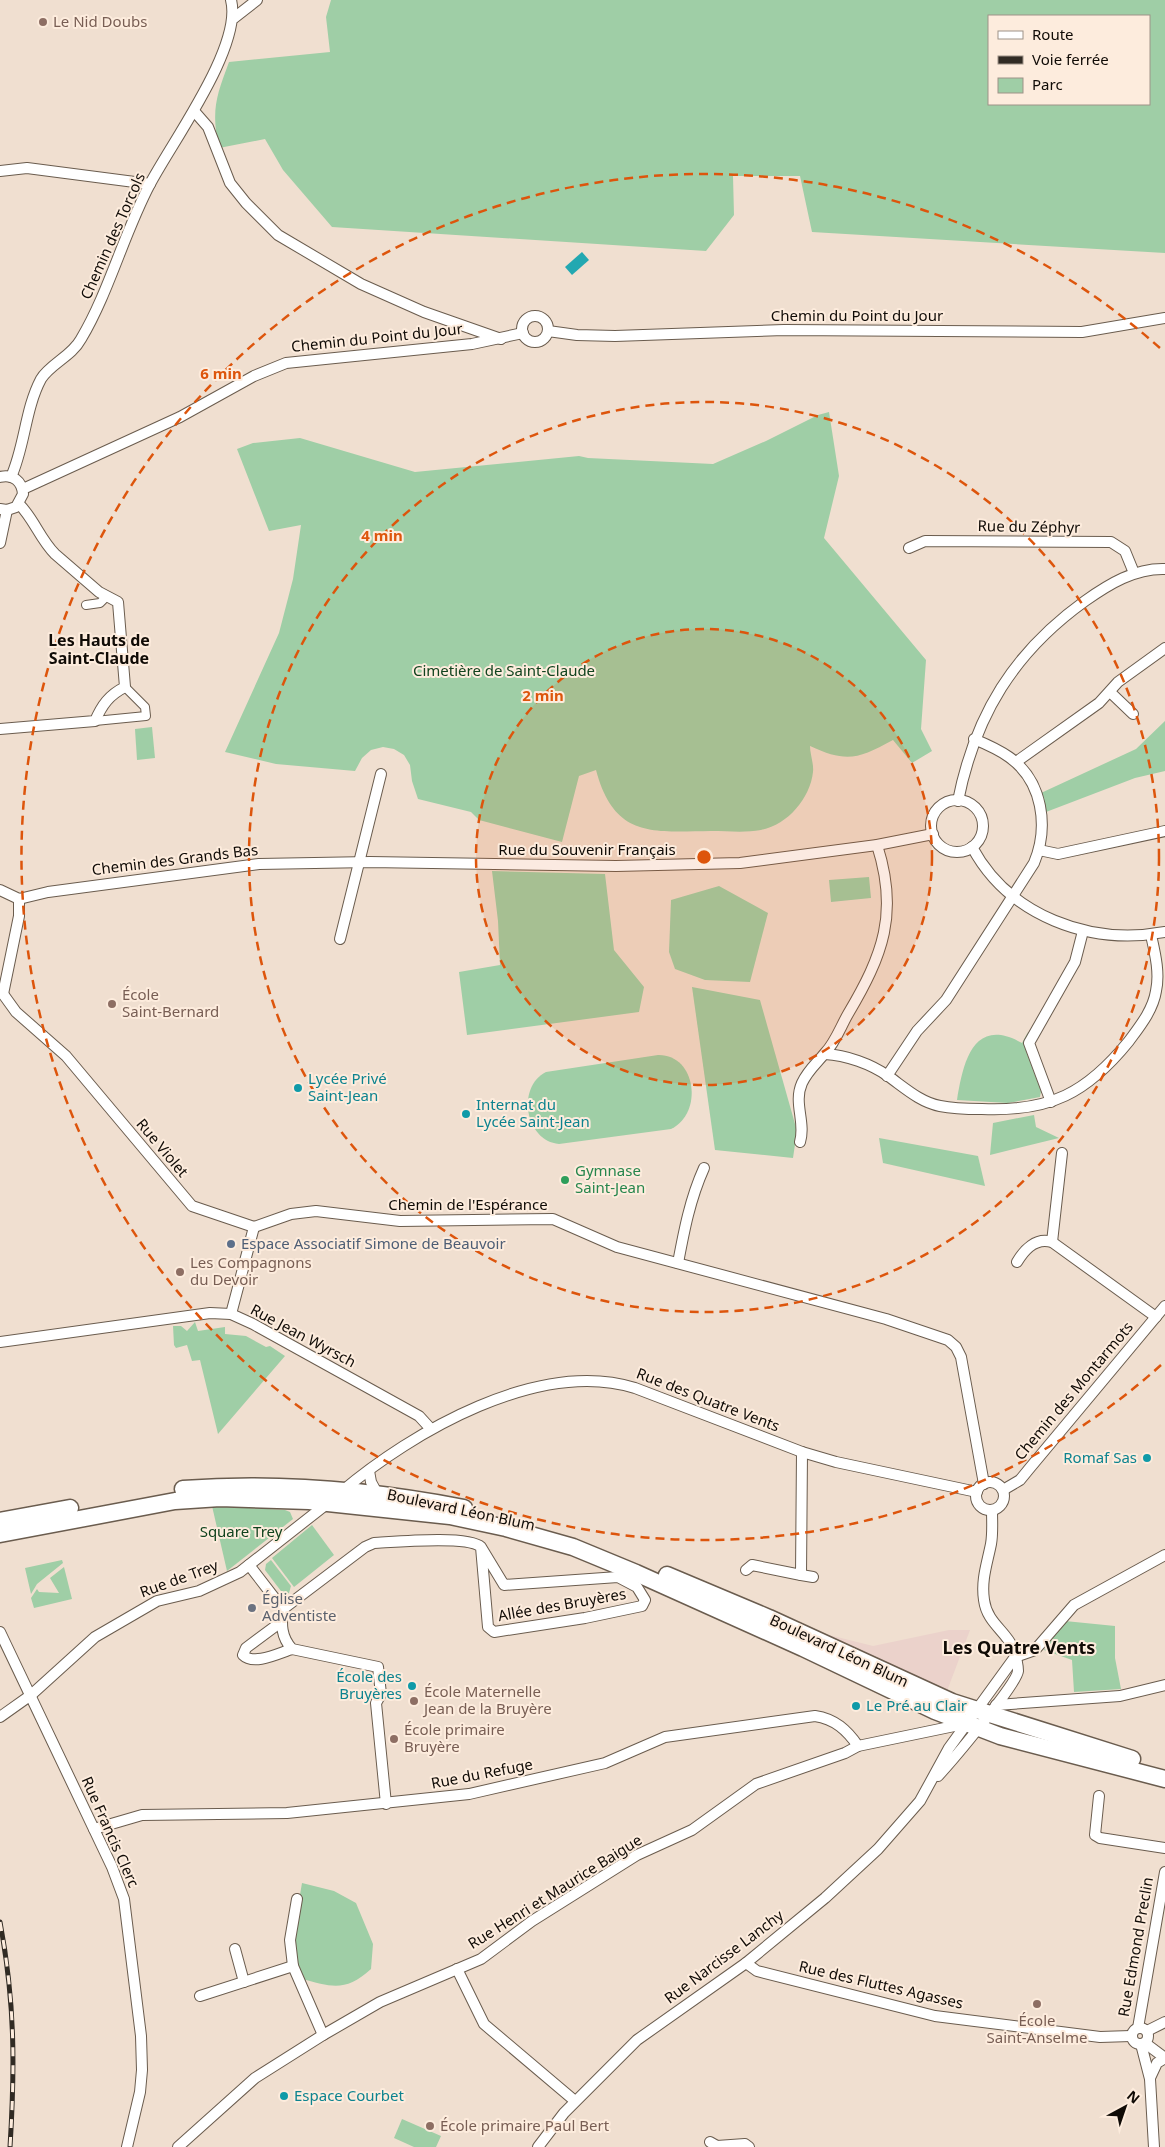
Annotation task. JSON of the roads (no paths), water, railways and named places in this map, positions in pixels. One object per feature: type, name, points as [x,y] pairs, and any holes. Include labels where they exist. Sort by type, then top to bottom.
[{"type":"main road","name":"Boulevard Léon Blum","points":[[0,1521],[174,1490],[232,1486],[377,1493],[510,1517],[579,1538],[769,1618],[981,1716],[1165,1768]]},
{"type":"main road","name":"Boulevard Léon Blum","points":[[0,1534],[175,1501],[220,1498],[327,1504],[450,1516],[506,1528],[573,1547],[803,1648],[935,1711],[981,1716],[1014,1740],[1165,1779]]},
{"type":"street","name":"Chemin des Torcols","points":[[11,477],[19,460],[31,406],[42,378],[80,342],[95,314],[117,255],[150,184],[194,111],[218,61],[234,18],[231,0]]},
{"type":"street","points":[[234,18],[257,0]]},
{"type":"street","points":[[194,111],[208,128],[230,183],[246,203],[278,236],[361,284],[424,312],[501,339]]},
{"type":"street","points":[[0,171],[27,168],[150,184]]},
{"type":"street","points":[[532,317],[544,320],[548,331],[544,338],[537,342],[528,340],[523,333],[525,321],[532,317]]},
{"type":"street","name":"Chemin du Point du Jour","points":[[548,331],[577,335],[615,336],[784,330],[1082,332],[1165,318]]},
{"type":"street","points":[[472,328],[472,344]]},
{"type":"street","name":"Chemin du Point du Jour","points":[[22,489],[180,417],[254,376],[286,363],[472,344],[523,333]]},
{"type":"street","points":[[0,477],[11,477],[20,484],[22,489],[19,504]]},
{"type":"street","points":[[0,543],[3,509],[19,504]]},
{"type":"street","points":[[0,729],[146,716],[145,707],[125,687],[118,602],[106,597],[48,547],[29,514],[19,504]]},
{"type":"street","name":"Rue du Zéphyr","points":[[909,548],[925,541],[1111,542],[1124,551],[1134,573]]},
{"type":"street","points":[[958,800],[974,739],[998,691],[1040,637],[1100,590],[1134,573],[1165,569]]},
{"type":"street","points":[[86,605],[100,603],[106,597]]},
{"type":"street","points":[[1016,762],[1062,730],[1110,692],[1118,682],[1165,648]]},
{"type":"street","points":[[96,721],[106,701],[114,692],[125,687]]},
{"type":"street","points":[[1110,692],[1133,714]]},
{"type":"street","points":[[887,1076],[917,1031],[946,1000],[1012,897],[1039,850],[1042,822],[1040,803],[1033,786],[1016,762],[996,749],[974,739]]},
{"type":"street","points":[[340,938],[382,774]]},
{"type":"street","points":[[958,800],[974,806],[982,821],[981,836],[972,847],[965,851],[949,851],[936,841],[931,826],[937,811],[942,805],[958,800]]},
{"type":"street","points":[[1039,850],[1058,854],[1165,830]]},
{"type":"street","name":"Rue du Souvenir Français","points":[[358,862],[616,866],[713,865],[765,861],[877,845],[933,834]]},
{"type":"street","points":[[800,1142],[804,1129],[798,1103],[802,1084],[812,1065],[825,1054],[871,974],[884,935],[887,910],[885,878],[877,845]]},
{"type":"street","points":[[972,847],[980,863],[1012,897],[1047,919],[1083,931],[1117,936],[1151,935],[1165,932]]},
{"type":"street","name":"Chemin des Grands Bas","points":[[19,899],[48,892],[259,864],[358,862]]},
{"type":"street","points":[[0,890],[19,899],[19,916],[2,995]]},
{"type":"street","points":[[1050,1102],[1029,1043],[1075,962],[1083,931]]},
{"type":"street","points":[[825,1054],[860,1061],[887,1076],[922,1100],[940,1106],[1017,1110],[1050,1102],[1075,1091],[1101,1073],[1142,1024],[1156,993],[1158,976],[1151,935]]},
{"type":"street","name":"Rue Violet","points":[[2,995],[16,1012],[66,1056],[192,1206],[254,1227]]},
{"type":"street","points":[[1052,1242],[1062,1153]]},
{"type":"street","points":[[678,1263],[684,1228],[695,1188],[704,1168]]},
{"type":"street","name":"Chemin de l'Espérance","points":[[254,1227],[291,1214],[316,1211],[400,1221],[545,1218],[560,1221],[618,1247],[886,1319],[948,1340],[956,1347],[960,1357],[981,1488]]},
{"type":"street","points":[[230,1314],[254,1227]]},
{"type":"street","points":[[1017,1262],[1032,1245],[1047,1240],[1156,1317]]},
{"type":"street","name":"Chemin des Montarmots","points":[[1002,1490],[1020,1480],[1165,1306]]},
{"type":"street","name":"Rue Jean Wyrsch","points":[[0,1342],[210,1312],[230,1314],[286,1342],[419,1416],[430,1428]]},
{"type":"street","name":"Rue des Quatre Vents","points":[[430,1428],[464,1413],[536,1387],[579,1382],[618,1382],[802,1452],[836,1462],[981,1488]]},
{"type":"street","name":"Rue de Trey","points":[[0,1717],[31,1695],[95,1637],[142,1608],[157,1601],[199,1591],[224,1580],[249,1565],[343,1490],[430,1428]]},
{"type":"street","points":[[801,1575],[802,1452]]},
{"type":"street","points":[[369,1471],[370,1482],[377,1493]]},
{"type":"street","points":[[992,1482],[1002,1490],[1003,1503],[992,1510],[980,1505],[981,1488],[992,1482]]},
{"type":"street","name":"Boulevard Léon Blum","points":[[220,1498],[295,1507],[301,1513],[301,1524]]},
{"type":"street","points":[[981,1716],[1012,1684],[1018,1671],[1012,1647],[996,1627],[986,1610],[984,1601],[982,1586],[991,1544],[992,1510]]},
{"type":"street","points":[[292,1649],[286,1642],[281,1622],[283,1609],[364,1547],[374,1543],[456,1541],[472,1542],[481,1548]]},
{"type":"street","name":"Allée des Bruyères","points":[[481,1548],[504,1585],[618,1577],[637,1587],[645,1600],[642,1606],[594,1616],[494,1632],[488,1627],[481,1548]]},
{"type":"street","points":[[981,1716],[1015,1657],[1035,1650],[1074,1605],[1165,1555]]},
{"type":"street","points":[[249,1565],[283,1609]]},
{"type":"street","points":[[746,1570],[752,1565],[813,1577]]},
{"type":"street","points":[[281,1622],[246,1648],[243,1655],[247,1659],[255,1660],[292,1649],[378,1668],[381,1694],[376,1703],[386,1804]]},
{"type":"street","name":"Rue Francis Clerc","points":[[0,1632],[94,1829],[124,1899],[141,2036],[142,2070],[140,2092],[127,2147]]},
{"type":"street","name":"Rue Henri et Maurice Baigue","points":[[178,2147],[255,2078],[323,2035],[380,2002],[481,1959],[517,1930],[637,1855],[692,1830],[756,1784],[845,1753],[858,1746],[981,1716],[1120,1696],[1165,1685]]},
{"type":"street","name":"Rue du Refuge","points":[[94,1829],[142,1815],[287,1813],[469,1794],[605,1763],[665,1737],[815,1716],[832,1720],[844,1729],[858,1746]]},
{"type":"street","name":"Rue Narcisse Lanchy","points":[[538,2147],[575,2101],[636,2040],[746,1963],[825,1898],[878,1849],[920,1801],[926,1789],[958,1754],[981,1716]]},
{"type":"street","points":[[1099,1796],[1095,1835],[1100,1838],[1165,1848]]},
{"type":"street","name":"Rue Edmond Preclin","points":[[1143,2043],[1148,2036],[1138,2031],[1165,1872]]},
{"type":"street","points":[[297,1899],[290,1940],[293,1966],[323,2035]]},
{"type":"street","points":[[235,1949],[244,1982]]},
{"type":"street","name":"Rue des Fluttes Agasses","points":[[746,1963],[757,1971],[935,2016],[1100,2037],[1138,2031],[1165,2022]]},
{"type":"street","points":[[200,1996],[293,1966]]},
{"type":"street","points":[[457,1969],[484,2024],[575,2101]]},
{"type":"street","points":[[1138,2031],[1135,2043],[1143,2043],[1165,2058],[1157,2063],[1150,2079]]},
{"type":"street","points":[[1143,2043],[1150,2079],[1154,2147]]},
{"type":"street","points":[[710,2142],[717,2146],[746,2144],[749,2147]]},
{"type":"water","points":[[582,252],[589,260],[572,275],[565,267]]},
{"type":"railway","points":[[0,1922],[11,2007],[13,2089],[10,2147]]},
{"type":"place","name":"Le Nid Doubs","points":[[43,22]]},
{"type":"place","name":"École Saint-Bernard","points":[[112,1004]]},
{"type":"place","name":"Lycée Privé Saint-Jean","points":[[298,1088]]},
{"type":"place","name":"Internat du Lycée Saint-Jean","points":[[466,1114]]},
{"type":"place","name":"Gymnase Saint-Jean","points":[[565,1180]]},
{"type":"place","name":"Espace Associatif Simone de Beauvoir","points":[[231,1244]]},
{"type":"place","name":"Les Compagnons du Devoir","points":[[180,1272]]},
{"type":"place","name":"Romaf Sas","points":[[1147,1458]]},
{"type":"place","name":"Église Adventiste","points":[[252,1608]]},
{"type":"place","name":"École des Bruyères","points":[[412,1686]]},
{"type":"place","name":"École Maternelle Jean de la Bruyère","points":[[414,1701]]},
{"type":"place","name":"Le Pré au Clair","points":[[856,1706]]},
{"type":"place","name":"École primaire Bruyère","points":[[394,1739]]},
{"type":"place","name":"École Saint-Anselme","points":[[1037,2004]]},
{"type":"place","name":"Espace Courbet","points":[[284,2096]]},
{"type":"place","name":"École primaire Paul Bert","points":[[430,2126]]},
{"type":"district","name":"Les Hauts de Saint-Claude","points":[[99,649]]},
{"type":"district","name":"Les Quatre Vents","points":[[1019,1648]]},
{"type":"park label","name":"Cimetière de Saint-Claude","points":[[504,671]]},
{"type":"park label","name":"Square Trey","points":[[241,1532]]}]
